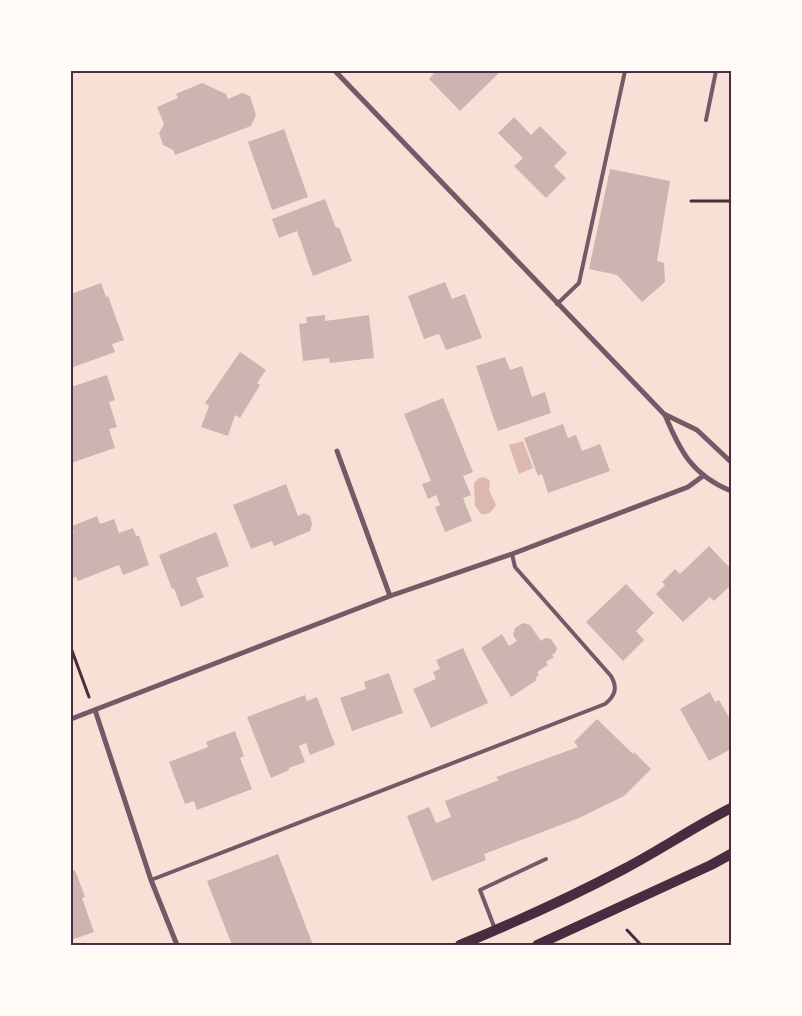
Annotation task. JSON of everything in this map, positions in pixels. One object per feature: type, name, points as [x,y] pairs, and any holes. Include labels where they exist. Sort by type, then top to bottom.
[{"type":"main road","points":[[460,945],[496,931],[561,901],[626,868],[698,825],[731,808]]},
{"type":"main road","points":[[537,945],[731,854]]},
{"type":"street","points":[[335,71],[664,414],[697,430],[718,452],[731,462]]},
{"type":"street","points":[[664,414],[678,446],[703,476],[716,485],[731,491]]},
{"type":"street","points":[[337,451],[390,596]]},
{"type":"street","points":[[71,719],[390,596],[512,554],[688,488],[703,476]]},
{"type":"street","points":[[94,710],[151,880],[176,945]]},
{"type":"lane","points":[[557,304],[579,283],[625,71]]},
{"type":"lane","points":[[706,120],[716,71]]},
{"type":"lane","points":[[151,880],[596,708],[609,701],[616,688],[611,676],[515,567],[512,554]]},
{"type":"lane","points":[[496,931],[480,890],[546,859]]},
{"type":"path","points":[[691,201],[731,200]]},
{"type":"path","points":[[71,648],[94,710]]},
{"type":"path","points":[[627,930],[641,945]]},
{"type":"shaded area","points":[[523,441],[533,468],[519,474],[509,445]]},
{"type":"shaded area","points":[[484,477],[490,481],[489,490],[496,505],[490,512],[481,514],[475,506],[474,483],[479,478]]},
{"type":"building","points":[[436,71],[501,71],[460,111],[429,79]]},
{"type":"building","points":[[202,83],[226,94],[228,99],[242,93],[250,96],[256,115],[251,126],[175,155],[173,150],[163,145],[159,133],[164,124],[157,107],[178,98],[176,94]]},
{"type":"building","points":[[514,117],[531,135],[540,126],[567,153],[554,166],[566,178],[546,198],[514,166],[523,158],[498,133]]},
{"type":"building","points":[[284,129],[308,197],[272,210],[248,142]]},
{"type":"building","points":[[610,169],[670,181],[657,261],[664,263],[665,282],[642,302],[617,275],[589,269]]},
{"type":"building","points":[[325,199],[336,228],[339,227],[352,261],[313,276],[297,231],[279,238],[272,219]]},
{"type":"building","points":[[445,282],[452,299],[465,294],[482,338],[446,350],[439,334],[424,339],[408,296]]},
{"type":"building","points":[[101,283],[106,297],[108,296],[124,340],[112,344],[115,352],[71,368],[71,294]]},
{"type":"building","points":[[325,315],[325,321],[369,315],[374,358],[330,363],[329,358],[303,361],[299,324],[307,323],[306,317]]},
{"type":"building","points":[[240,352],[266,370],[257,383],[260,385],[240,418],[235,415],[228,436],[201,427],[209,406],[205,403]]},
{"type":"building","points":[[505,357],[510,370],[522,366],[532,397],[545,392],[551,413],[498,431],[476,366]]},
{"type":"building","points":[[107,375],[115,400],[109,402],[117,427],[109,429],[115,448],[71,463],[71,387]]},
{"type":"building","points":[[443,398],[473,472],[463,476],[471,495],[463,498],[472,521],[445,532],[435,507],[440,505],[436,495],[428,499],[422,484],[431,481],[404,414]]},
{"type":"building","points":[[563,424],[568,438],[576,435],[582,451],[600,444],[610,471],[548,493],[542,474],[538,476],[524,438]]},
{"type":"building","points":[[286,484],[298,516],[304,513],[310,516],[312,524],[310,531],[274,546],[272,541],[251,549],[233,505]]},
{"type":"building","points":[[97,516],[100,524],[114,519],[119,533],[133,528],[136,536],[139,536],[149,565],[123,575],[119,565],[78,581],[76,577],[71,578],[71,534],[74,533],[72,526]]},
{"type":"building","points":[[216,532],[229,566],[196,578],[204,597],[181,607],[159,555]]},
{"type":"building","points":[[709,546],[731,569],[731,585],[714,601],[710,597],[683,622],[656,594],[665,585],[662,582],[675,569],[680,574]]},
{"type":"building","points":[[626,584],[654,613],[636,631],[644,640],[623,661],[586,622]]},
{"type":"building","points":[[523,623],[530,625],[541,641],[545,638],[551,639],[557,648],[556,652],[552,655],[554,657],[546,662],[548,665],[537,672],[539,675],[535,678],[537,680],[511,697],[481,648],[502,634],[509,646],[517,641],[513,635],[515,628]]},
{"type":"building","points":[[463,648],[488,703],[431,728],[413,689],[436,679],[433,672],[440,669],[436,660]]},
{"type":"building","points":[[389,673],[403,713],[352,731],[340,698],[366,689],[364,682]]},
{"type":"building","points":[[710,692],[715,702],[719,700],[731,721],[731,749],[709,761],[680,709]]},
{"type":"building","points":[[305,695],[307,701],[317,697],[335,745],[310,755],[306,743],[299,746],[305,762],[271,778],[247,717]]},
{"type":"building","points":[[597,719],[651,769],[624,796],[579,818],[484,854],[486,860],[432,881],[407,816],[429,807],[436,823],[451,817],[445,801],[499,780],[496,777],[578,747],[574,742]]},
{"type":"building","points":[[235,731],[244,756],[240,758],[252,789],[197,810],[194,801],[185,804],[169,762],[208,747],[206,742]]},
{"type":"building","points":[[278,854],[313,945],[232,945],[207,881]]},
{"type":"building","points":[[75,870],[85,897],[82,898],[94,932],[71,940],[71,871]]}]
